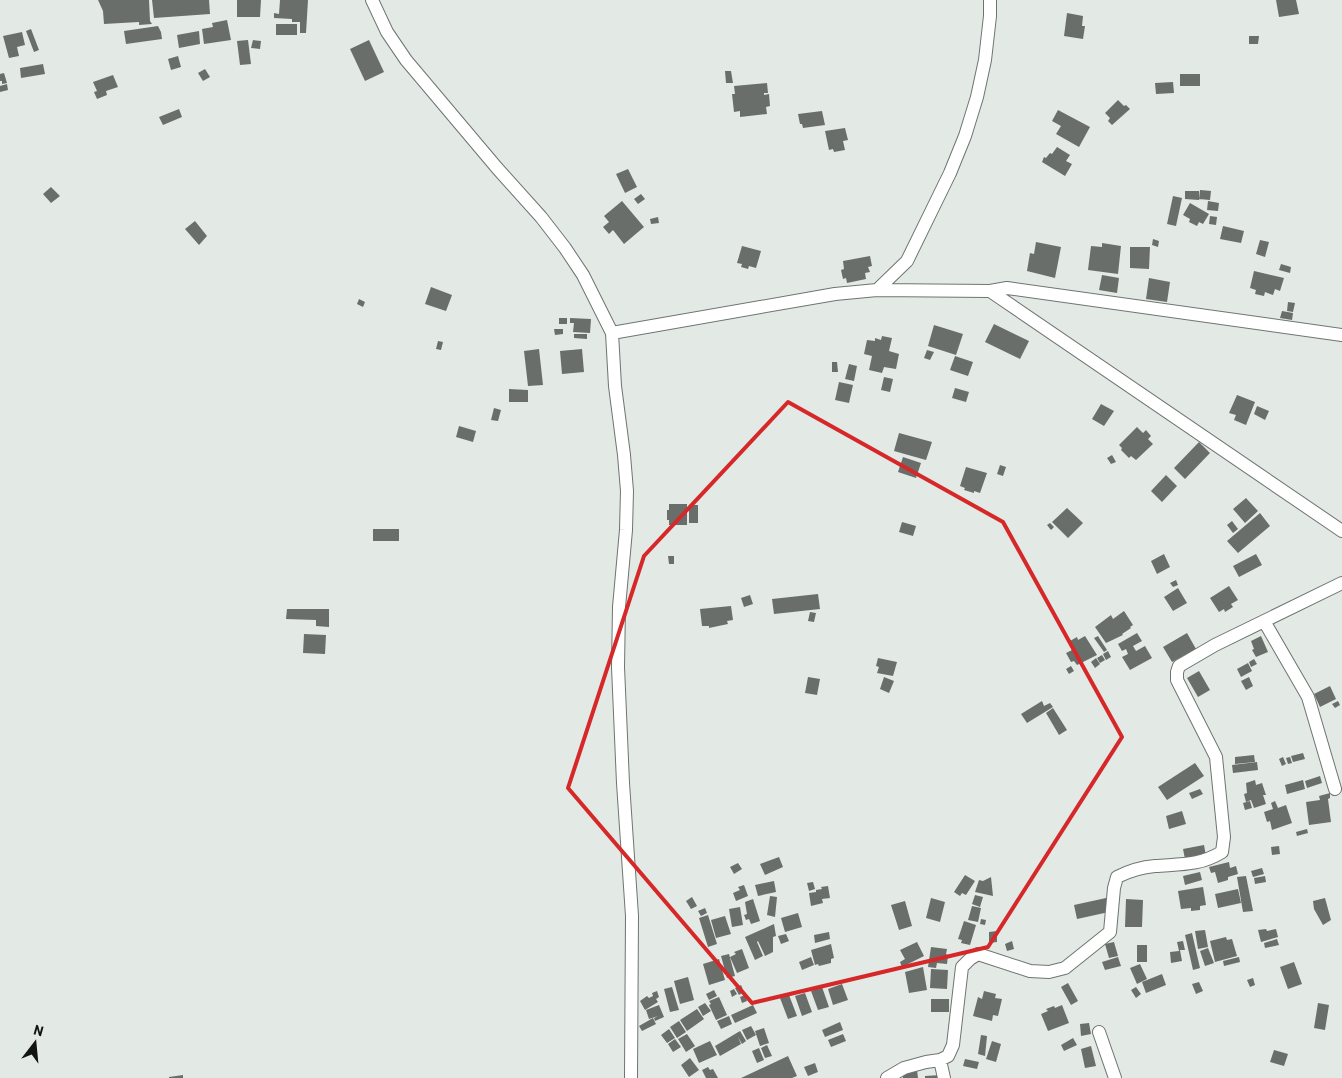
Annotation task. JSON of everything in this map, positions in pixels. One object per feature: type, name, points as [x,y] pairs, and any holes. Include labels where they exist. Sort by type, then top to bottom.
[{"type":"street","points":[[372,0],[387,32],[406,60],[496,168],[541,217],[565,248],[583,275],[612,333],[615,386],[627,491],[626,530],[619,607],[618,667],[623,783],[632,916],[631,1078]]},
{"type":"street","points":[[877,290],[907,261],[950,173],[965,136],[977,97],[985,60],[990,0]]},
{"type":"street","points":[[612,333],[835,294],[877,290],[930,292],[990,291],[1007,288],[1342,335]]},
{"type":"street","points":[[990,291],[1342,531]]},
{"type":"street","points":[[887,1078],[904,1068],[940,1060],[948,1056],[953,1045],[962,967],[970,959],[978,954],[1030,971],[1049,972],[1065,968],[1110,932],[1114,888],[1117,877],[1128,872],[1153,866],[1180,866],[1210,860],[1222,852],[1224,837],[1216,757],[1181,688],[1177,672],[1179,666],[1215,645],[1342,583]]},
{"type":"street","points":[[1264,621],[1308,697],[1335,789]]},
{"type":"street","points":[[1099,1032],[1115,1078]]},
{"type":"street","points":[[940,1060],[944,1078]]},
{"type":"highlighted area","points":[[788,402],[1003,522],[1122,737],[988,947],[752,1003],[568,788],[644,556]]},
{"type":"building","points":[[98,0],[149,0],[150,21],[152,24],[139,25],[139,22],[104,24],[103,11]]},
{"type":"building","points":[[152,0],[209,0],[210,14],[154,18]]},
{"type":"building","points":[[237,0],[261,0],[260,17],[237,17]]},
{"type":"building","points":[[280,0],[308,0],[306,33],[300,33],[300,22],[292,22],[292,19],[274,18],[274,13],[279,14]]},
{"type":"building","points":[[1276,0],[1296,0],[1299,14],[1279,17]]},
{"type":"building","points":[[1067,13],[1083,16],[1082,26],[1085,26],[1083,39],[1064,36]]},
{"type":"building","points":[[227,20],[231,40],[204,44],[202,29],[213,27],[212,23]]},
{"type":"building","points":[[276,24],[297,24],[297,35],[276,35]]},
{"type":"building","points":[[158,26],[162,39],[126,44],[124,31]]},
{"type":"building","points":[[31,29],[39,50],[34,52],[26,31]]},
{"type":"building","points":[[199,31],[200,44],[179,48],[177,35]]},
{"type":"building","points":[[22,32],[25,45],[17,47],[19,56],[9,58],[3,36]]},
{"type":"building","points":[[1249,36],[1259,36],[1258,44],[1249,44]]},
{"type":"building","points":[[248,40],[251,64],[240,65],[237,41]]},
{"type":"building","points":[[253,40],[261,41],[260,49],[251,48]]},
{"type":"building","points":[[369,40],[384,72],[365,81],[350,49]]},
{"type":"building","points":[[178,56],[181,67],[171,70],[168,59]]},
{"type":"building","points":[[43,64],[45,74],[21,78],[20,68]]},
{"type":"building","points":[[205,69],[210,77],[203,81],[198,73]]},
{"type":"building","points":[[725,71],[731,71],[733,83],[726,83]]},
{"type":"building","points":[[4,73],[7,83],[2,84],[0,74]]},
{"type":"building","points":[[1180,74],[1200,74],[1200,86],[1180,86]]},
{"type":"building","points":[[113,75],[118,87],[106,91],[107,95],[97,99],[94,92],[97,91],[93,82]]},
{"type":"building","points":[[1173,82],[1174,93],[1156,94],[1155,83]]},
{"type":"building","points":[[767,83],[768,93],[764,93],[764,95],[769,94],[770,106],[766,107],[767,114],[740,117],[740,111],[734,112],[732,94],[735,94],[734,86]]},
{"type":"building","points":[[7,84],[8,90],[0,92],[0,86]]},
{"type":"building","points":[[1118,100],[1130,109],[1112,125],[1108,121],[1110,118],[1105,113]]},
{"type":"building","points":[[179,109],[182,117],[163,125],[159,117]]},
{"type":"building","points":[[1058,110],[1090,127],[1079,147],[1056,134],[1061,126],[1052,121]]},
{"type":"building","points":[[822,111],[825,125],[803,128],[802,124],[800,124],[798,114]]},
{"type":"building","points":[[845,128],[848,140],[843,141],[845,150],[834,152],[833,149],[829,150],[825,131]]},
{"type":"building","points":[[1057,147],[1070,155],[1066,161],[1072,164],[1065,176],[1042,162],[1044,157],[1046,158],[1050,153],[1052,154]]},
{"type":"building","points":[[628,169],[637,187],[625,193],[616,174]]},
{"type":"building","points":[[51,187],[60,196],[51,203],[43,194]]},
{"type":"building","points":[[1200,190],[1211,191],[1210,200],[1199,199]]},
{"type":"building","points":[[1185,191],[1199,191],[1199,200],[1185,199]]},
{"type":"building","points":[[641,194],[645,199],[638,204],[634,199]]},
{"type":"building","points":[[1173,196],[1182,198],[1176,226],[1167,224]]},
{"type":"building","points":[[622,201],[644,227],[624,244],[613,230],[609,234],[603,227],[609,222],[604,216]]},
{"type":"building","points":[[1208,201],[1219,203],[1218,211],[1207,210]]},
{"type":"building","points":[[1190,203],[1209,214],[1203,224],[1199,222],[1197,226],[1189,222],[1190,219],[1183,215]]},
{"type":"building","points":[[1210,216],[1217,217],[1216,225],[1209,224]]},
{"type":"building","points":[[658,217],[659,223],[651,224],[650,219]]},
{"type":"building","points":[[195,221],[207,236],[199,245],[185,229]]},
{"type":"building","points":[[1223,226],[1244,231],[1241,243],[1220,239]]},
{"type":"building","points":[[1153,239],[1159,241],[1158,247],[1152,245]]},
{"type":"building","points":[[1260,240],[1269,242],[1265,257],[1256,254]]},
{"type":"building","points":[[1036,242],[1061,247],[1055,278],[1027,271],[1030,253],[1034,254]]},
{"type":"building","points":[[1102,243],[1121,246],[1118,274],[1088,270],[1091,246],[1102,247]]},
{"type":"building","points":[[742,246],[761,251],[756,268],[749,266],[748,269],[741,267],[742,264],[737,263]]},
{"type":"building","points":[[1130,247],[1150,247],[1149,269],[1130,268]]},
{"type":"building","points":[[870,256],[872,266],[868,267],[870,272],[865,273],[866,279],[847,283],[846,278],[843,279],[841,270],[844,269],[843,261]]},
{"type":"building","points":[[1281,264],[1291,267],[1290,273],[1279,270]]},
{"type":"building","points":[[1254,271],[1284,278],[1280,291],[1275,289],[1273,295],[1265,292],[1264,296],[1255,294],[1256,290],[1250,288]]},
{"type":"building","points":[[1102,275],[1119,278],[1117,293],[1099,290]]},
{"type":"building","points":[[1149,278],[1170,282],[1167,302],[1146,299]]},
{"type":"building","points":[[431,287],[452,295],[446,311],[425,304]]},
{"type":"building","points":[[359,299],[365,302],[363,307],[357,304]]},
{"type":"building","points":[[1288,302],[1295,303],[1293,312],[1287,311]]},
{"type":"building","points":[[1282,311],[1293,313],[1292,320],[1280,318]]},
{"type":"building","points":[[559,318],[567,318],[567,324],[559,324]]},
{"type":"building","points":[[570,318],[591,319],[590,333],[573,332],[574,323],[570,323]]},
{"type":"building","points":[[994,324],[1029,341],[1020,359],[985,342]]},
{"type":"building","points":[[934,325],[963,334],[956,355],[928,346]]},
{"type":"building","points":[[554,329],[563,329],[563,334],[555,335]]},
{"type":"building","points":[[574,334],[587,334],[587,339],[574,338]]},
{"type":"building","points":[[882,336],[892,338],[889,351],[899,354],[896,369],[884,367],[882,373],[869,370],[872,356],[864,354],[867,340],[875,341],[875,338],[881,340]]},
{"type":"building","points":[[438,341],[443,342],[441,350],[436,349]]},
{"type":"building","points":[[539,349],[543,385],[528,386],[524,351]]},
{"type":"building","points":[[582,349],[584,372],[562,374],[560,351]]},
{"type":"building","points":[[927,350],[934,352],[930,360],[924,358]]},
{"type":"building","points":[[955,356],[973,362],[968,376],[950,370]]},
{"type":"building","points":[[832,362],[837,362],[838,372],[832,372]]},
{"type":"building","points":[[849,364],[857,366],[854,381],[845,379]]},
{"type":"building","points":[[884,377],[893,379],[890,392],[881,390]]},
{"type":"building","points":[[839,382],[853,385],[849,403],[835,400]]},
{"type":"building","points":[[955,388],[969,392],[966,402],[952,398]]},
{"type":"building","points":[[509,389],[528,390],[528,402],[509,402]]},
{"type":"building","points":[[1237,395],[1255,402],[1246,425],[1234,420],[1236,415],[1229,413]]},
{"type":"building","points":[[1101,404],[1114,411],[1104,426],[1092,419]]},
{"type":"building","points":[[1257,406],[1269,411],[1265,420],[1254,414]]},
{"type":"building","points":[[494,408],[501,410],[498,421],[491,420]]},
{"type":"building","points":[[459,426],[476,431],[473,442],[456,437]]},
{"type":"building","points":[[1137,427],[1143,433],[1146,430],[1151,436],[1148,439],[1153,444],[1136,460],[1131,456],[1129,458],[1119,445]]},
{"type":"building","points":[[899,433],[932,442],[926,460],[894,451]]},
{"type":"building","points":[[1199,442],[1210,453],[1185,479],[1174,468]]},
{"type":"building","points":[[1112,455],[1116,462],[1111,464],[1107,458]]},
{"type":"building","points":[[903,457],[921,463],[916,478],[898,472]]},
{"type":"building","points":[[1000,465],[1006,467],[1003,476],[997,474]]},
{"type":"building","points":[[966,467],[987,473],[980,493],[964,490],[965,488],[960,486]]},
{"type":"building","points":[[1166,475],[1177,486],[1162,502],[1151,491]]},
{"type":"building","points":[[1246,498],[1258,511],[1245,523],[1233,509]]},
{"type":"building","points":[[669,504],[687,504],[687,525],[669,525],[667,510],[669,510]]},
{"type":"building","points":[[689,505],[698,505],[698,523],[689,523]]},
{"type":"building","points":[[1067,508],[1083,523],[1068,538],[1052,522]]},
{"type":"building","points":[[1260,513],[1270,526],[1238,553],[1227,541]]},
{"type":"building","points":[[1232,521],[1238,529],[1233,533],[1227,525]]},
{"type":"building","points":[[902,522],[916,526],[913,536],[899,532]]},
{"type":"building","points":[[1050,523],[1054,527],[1051,530],[1047,525]]},
{"type":"building","points":[[373,529],[399,529],[399,541],[373,541]]},
{"type":"building","points":[[1164,554],[1170,567],[1157,574],[1151,561]]},
{"type":"building","points":[[1256,554],[1262,565],[1239,577],[1233,566]]},
{"type":"building","points":[[668,556],[674,556],[674,564],[669,564]]},
{"type":"building","points":[[1176,580],[1178,585],[1173,587],[1170,583]]},
{"type":"building","points":[[1229,586],[1238,600],[1231,604],[1233,607],[1225,612],[1224,609],[1219,612],[1210,598]]},
{"type":"building","points":[[1178,588],[1187,603],[1173,611],[1164,597]]},
{"type":"building","points":[[818,594],[820,609],[774,614],[772,599]]},
{"type":"building","points":[[750,595],[753,604],[744,607],[741,598]]},
{"type":"building","points":[[731,606],[733,620],[727,621],[728,624],[709,628],[709,626],[702,626],[700,609]]},
{"type":"building","points":[[287,609],[329,609],[329,627],[316,626],[316,620],[286,619]]},
{"type":"building","points":[[1124,611],[1133,625],[1123,635],[1106,643],[1095,627],[1111,615],[1113,619]]},
{"type":"building","points":[[810,612],[816,613],[814,622],[808,621]]},
{"type":"building","points":[[1137,633],[1142,641],[1133,646],[1136,651],[1145,646],[1152,658],[1130,670],[1122,657],[1128,654],[1126,649],[1122,651],[1118,644]]},
{"type":"building","points":[[1187,633],[1196,649],[1172,662],[1163,647]]},
{"type":"building","points":[[304,634],[326,635],[325,654],[303,653]]},
{"type":"building","points":[[1085,636],[1097,655],[1077,665],[1074,661],[1071,662],[1066,653],[1072,650],[1069,644],[1072,643],[1070,641],[1077,637],[1078,640]]},
{"type":"building","points":[[1098,636],[1107,650],[1104,652],[1094,638]]},
{"type":"building","points":[[1261,636],[1268,652],[1256,657],[1252,650],[1254,649],[1251,641]]},
{"type":"building","points":[[1108,651],[1111,657],[1106,660],[1103,654]]},
{"type":"building","points":[[1102,655],[1105,660],[1100,663],[1097,658]]},
{"type":"building","points":[[878,658],[897,662],[893,676],[877,673],[879,667],[876,666]]},
{"type":"building","points":[[1096,658],[1100,664],[1095,668],[1091,662]]},
{"type":"building","points":[[1254,659],[1257,664],[1251,667],[1249,662]]},
{"type":"building","points":[[1248,663],[1252,671],[1241,677],[1237,669]]},
{"type":"building","points":[[1071,666],[1074,671],[1069,674],[1066,669]]},
{"type":"building","points":[[1199,671],[1210,690],[1198,697],[1187,678]]},
{"type":"building","points":[[808,677],[820,679],[817,695],[805,693]]},
{"type":"building","points":[[884,677],[894,681],[889,693],[880,689]]},
{"type":"building","points":[[1249,677],[1253,686],[1246,690],[1241,681]]},
{"type":"building","points":[[1330,686],[1336,699],[1320,707],[1314,694]]},
{"type":"building","points":[[1042,701],[1044,706],[1050,703],[1053,707],[1027,723],[1021,714]]},
{"type":"building","points":[[1338,701],[1340,705],[1335,708],[1332,704]]},
{"type":"building","points":[[1053,708],[1067,730],[1059,735],[1046,713]]},
{"type":"building","points":[[1303,753],[1305,759],[1293,762],[1291,756]]},
{"type":"building","points":[[1254,755],[1255,762],[1235,764],[1235,757]]},
{"type":"building","points":[[1283,757],[1286,764],[1282,766],[1279,759]]},
{"type":"building","points":[[1290,757],[1292,763],[1288,764],[1286,758]]},
{"type":"building","points":[[1257,762],[1258,770],[1233,773],[1232,765]]},
{"type":"building","points":[[1195,763],[1204,776],[1167,800],[1158,787]]},
{"type":"building","points":[[1320,776],[1322,783],[1307,788],[1305,781]]},
{"type":"building","points":[[1255,780],[1256,785],[1262,783],[1266,795],[1263,795],[1266,804],[1254,808],[1251,800],[1246,802],[1244,794],[1247,793],[1246,783]]},
{"type":"building","points":[[1303,780],[1305,789],[1287,794],[1285,785]]},
{"type":"building","points":[[1200,789],[1203,794],[1192,799],[1189,793]]},
{"type":"building","points":[[1330,793],[1330,798],[1328,799],[1331,822],[1309,825],[1306,802],[1320,800],[1319,796]]},
{"type":"building","points":[[1250,801],[1252,808],[1245,810],[1243,803]]},
{"type":"building","points":[[1275,801],[1278,808],[1286,805],[1292,823],[1272,830],[1270,821],[1267,822],[1264,812],[1273,809],[1271,803]]},
{"type":"building","points":[[1182,811],[1186,824],[1169,829],[1166,816]]},
{"type":"building","points":[[1307,829],[1308,833],[1297,836],[1296,832]]},
{"type":"building","points":[[1204,845],[1206,856],[1185,859],[1183,849]]},
{"type":"building","points":[[1279,846],[1280,854],[1272,855],[1271,847]]},
{"type":"building","points":[[779,857],[783,867],[765,875],[760,864]]},
{"type":"building","points":[[1229,862],[1230,868],[1236,866],[1238,874],[1218,883],[1215,872],[1211,873],[1209,867]]},
{"type":"building","points":[[738,863],[742,869],[734,874],[730,867]]},
{"type":"building","points":[[1262,868],[1264,874],[1253,877],[1251,871]]},
{"type":"building","points":[[1200,872],[1202,880],[1185,885],[1183,876]]},
{"type":"building","points":[[965,875],[975,881],[966,895],[962,893],[960,896],[954,892]]},
{"type":"building","points":[[1246,876],[1253,911],[1243,912],[1237,877]]},
{"type":"building","points":[[1265,876],[1266,882],[1255,884],[1254,878]]},
{"type":"building","points":[[991,877],[993,896],[975,892],[979,880],[983,881]]},
{"type":"building","points":[[774,881],[776,892],[758,896],[755,885]]},
{"type":"building","points":[[813,882],[815,889],[809,891],[807,883]]},
{"type":"building","points":[[744,885],[748,896],[736,901],[733,893],[740,890],[738,887]]},
{"type":"building","points":[[828,886],[830,898],[822,899],[823,903],[811,906],[809,893]]},
{"type":"building","points":[[1203,887],[1206,905],[1200,906],[1200,910],[1191,911],[1191,908],[1181,909],[1178,891]]},
{"type":"building","points":[[1238,889],[1241,903],[1218,908],[1215,894]]},
{"type":"building","points":[[975,895],[983,897],[980,907],[972,904]]},
{"type":"building","points":[[770,896],[777,897],[775,917],[767,915]]},
{"type":"building","points":[[692,897],[697,906],[691,909],[686,901]]},
{"type":"building","points":[[931,898],[945,902],[940,922],[926,918]]},
{"type":"building","points":[[1106,898],[1109,912],[1077,919],[1074,905]]},
{"type":"building","points":[[1325,898],[1331,920],[1323,925],[1314,909],[1313,901]]},
{"type":"building","points":[[753,899],[760,921],[751,924],[744,915],[747,914],[745,902]]},
{"type":"building","points":[[1126,899],[1143,900],[1142,927],[1125,927]]},
{"type":"building","points":[[905,901],[912,926],[899,930],[891,905]]},
{"type":"building","points":[[972,906],[981,908],[978,922],[968,920]]},
{"type":"building","points":[[740,907],[743,925],[732,927],[729,909]]},
{"type":"building","points":[[705,908],[707,913],[701,916],[698,911]]},
{"type":"building","points":[[798,913],[802,927],[785,932],[781,918]]},
{"type":"building","points":[[708,915],[717,944],[708,947],[699,918]]},
{"type":"building","points":[[725,916],[731,934],[716,938],[711,920]]},
{"type":"building","points":[[981,919],[986,920],[985,925],[980,924]]},
{"type":"building","points":[[964,921],[976,925],[970,945],[961,943],[962,940],[958,939]]},
{"type":"building","points":[[774,924],[776,936],[773,937],[773,952],[765,956],[758,941],[763,956],[755,960],[745,937]]},
{"type":"building","points":[[1266,929],[1267,931],[1276,929],[1278,937],[1261,942],[1258,930]]},
{"type":"building","points":[[1205,930],[1208,947],[1198,949],[1195,931]]},
{"type":"building","points":[[997,931],[997,942],[989,943],[989,932]]},
{"type":"building","points":[[829,932],[830,939],[815,943],[814,935]]},
{"type":"building","points":[[1192,933],[1200,968],[1193,970],[1185,935]]},
{"type":"building","points":[[786,934],[789,941],[781,944],[778,936]]},
{"type":"building","points":[[1226,937],[1227,940],[1232,939],[1237,956],[1215,962],[1210,941]]},
{"type":"building","points":[[1277,939],[1279,945],[1265,948],[1264,943]]},
{"type":"building","points":[[1012,941],[1014,949],[1007,951],[1005,944]]},
{"type":"building","points":[[1183,941],[1185,950],[1180,950],[1182,961],[1171,963],[1170,952],[1179,951],[1177,942]]},
{"type":"building","points":[[917,942],[924,956],[902,967],[900,962],[905,959],[900,950]]},
{"type":"building","points":[[1114,942],[1118,956],[1109,958],[1105,944]]},
{"type":"building","points":[[831,944],[834,958],[831,959],[831,963],[815,965],[811,950]]},
{"type":"building","points":[[1137,945],[1147,945],[1147,962],[1137,962]]},
{"type":"building","points":[[931,947],[947,949],[947,964],[937,963],[936,968],[928,967]]},
{"type":"building","points":[[1208,948],[1214,963],[1205,966],[1200,951]]},
{"type":"building","points":[[742,949],[749,968],[737,973],[730,957],[736,954],[734,952]]},
{"type":"building","points":[[729,954],[735,976],[727,978],[721,956]]},
{"type":"building","points":[[811,957],[814,965],[802,970],[799,962]]},
{"type":"building","points":[[1118,957],[1121,966],[1105,970],[1102,962]]},
{"type":"building","points":[[1239,957],[1240,962],[1224,966],[1223,961]]},
{"type":"building","points":[[719,959],[725,980],[709,985],[703,964]]},
{"type":"building","points":[[1294,962],[1302,984],[1288,989],[1280,967]]},
{"type":"building","points":[[1140,964],[1147,979],[1137,984],[1130,968]]},
{"type":"building","points":[[923,967],[927,990],[909,993],[905,972]]},
{"type":"building","points":[[931,969],[948,970],[947,989],[930,988]]},
{"type":"building","points":[[1162,974],[1166,985],[1146,993],[1142,982]]},
{"type":"building","points":[[688,977],[694,1000],[680,1004],[674,981]]},
{"type":"building","points":[[1253,978],[1255,985],[1250,987],[1247,980]]},
{"type":"building","points":[[1199,982],[1203,991],[1196,994],[1192,984]]},
{"type":"building","points":[[1068,983],[1078,1001],[1071,1005],[1061,987]]},
{"type":"building","points":[[842,984],[848,1000],[833,1005],[828,989]]},
{"type":"building","points":[[741,985],[744,992],[739,995],[735,988]]},
{"type":"building","points":[[672,987],[679,1010],[670,1012],[664,989]]},
{"type":"building","points":[[822,987],[829,1007],[818,1010],[811,991]]},
{"type":"building","points":[[1136,987],[1141,994],[1136,998],[1131,990]]},
{"type":"building","points":[[734,989],[737,994],[732,997],[730,991]]},
{"type":"building","points":[[714,990],[717,996],[709,1000],[706,994]]},
{"type":"building","points":[[657,991],[659,997],[656,999],[658,1002],[645,1010],[640,1001],[647,996],[649,998],[653,996],[652,993]]},
{"type":"building","points":[[984,991],[996,994],[995,998],[1002,999],[998,1016],[993,1015],[992,1021],[973,1016],[978,997],[982,999]]},
{"type":"building","points":[[805,993],[812,1012],[802,1016],[795,996]]},
{"type":"building","points":[[745,995],[747,1001],[742,1003],[740,997]]},
{"type":"building","points":[[789,995],[797,1016],[788,1019],[780,998]]},
{"type":"building","points":[[719,997],[727,1015],[716,1020],[709,1001]]},
{"type":"building","points":[[931,999],[949,999],[949,1012],[931,1012]]},
{"type":"building","points":[[705,1003],[711,1011],[703,1016],[698,1007]]},
{"type":"building","points":[[1318,1003],[1329,1005],[1325,1030],[1314,1028]]},
{"type":"building","points":[[659,1005],[664,1017],[655,1021],[654,1018],[658,1016],[649,1019],[646,1010]]},
{"type":"building","points":[[753,1005],[757,1013],[735,1023],[731,1015]]},
{"type":"building","points":[[1062,1005],[1069,1023],[1048,1031],[1041,1014],[1048,1011],[1046,1009]]},
{"type":"building","points":[[697,1009],[704,1019],[687,1031],[680,1020]]},
{"type":"building","points":[[729,1016],[732,1024],[721,1029],[717,1021]]},
{"type":"building","points":[[653,1018],[656,1024],[642,1031],[639,1026]]},
{"type":"building","points":[[679,1021],[686,1032],[677,1038],[670,1027]]},
{"type":"building","points":[[840,1022],[843,1030],[825,1037],[822,1030]]},
{"type":"building","points":[[1089,1023],[1091,1034],[1081,1036],[1080,1024]]},
{"type":"building","points":[[751,1026],[756,1035],[747,1040],[742,1030]]},
{"type":"building","points":[[764,1028],[769,1043],[760,1046],[755,1031]]},
{"type":"building","points":[[669,1029],[675,1038],[667,1043],[661,1035]]},
{"type":"building","points":[[740,1031],[746,1041],[742,1044],[738,1037],[741,1044],[720,1056],[715,1046]]},
{"type":"building","points":[[687,1034],[695,1046],[686,1052],[678,1039]]},
{"type":"building","points":[[843,1034],[846,1041],[831,1047],[828,1040]]},
{"type":"building","points":[[981,1035],[987,1036],[985,1056],[978,1054]]},
{"type":"building","points":[[1073,1038],[1077,1045],[1064,1051],[1061,1045]]},
{"type":"building","points":[[675,1039],[681,1047],[673,1052],[668,1044]]},
{"type":"building","points":[[710,1041],[717,1055],[699,1063],[693,1049]]},
{"type":"building","points":[[992,1041],[1001,1044],[996,1062],[986,1059]]},
{"type":"building","points":[[767,1045],[772,1056],[765,1058],[761,1048]]},
{"type":"building","points":[[1091,1046],[1096,1066],[1085,1068],[1081,1049]]},
{"type":"building","points":[[759,1048],[764,1060],[757,1063],[752,1051]]},
{"type":"building","points":[[1274,1050],[1288,1054],[1284,1066],[1270,1062]]},
{"type":"building","points":[[788,1056],[797,1076],[792,1078],[741,1078]]},
{"type":"building","points":[[690,1058],[699,1070],[689,1077],[681,1065]]},
{"type":"building","points":[[965,1059],[979,1062],[977,1069],[963,1066]]},
{"type":"building","points":[[815,1063],[818,1072],[808,1076],[804,1067]]},
{"type":"building","points":[[708,1067],[710,1070],[713,1069],[718,1078],[706,1078],[702,1070]]},
{"type":"building","points":[[917,1070],[918,1078],[903,1078],[902,1071]]},
{"type":"building","points":[[183,1075],[183,1078],[169,1078],[169,1077]]},
{"type":"building","points":[[941,1075],[941,1078],[925,1078],[925,1076]]}]
